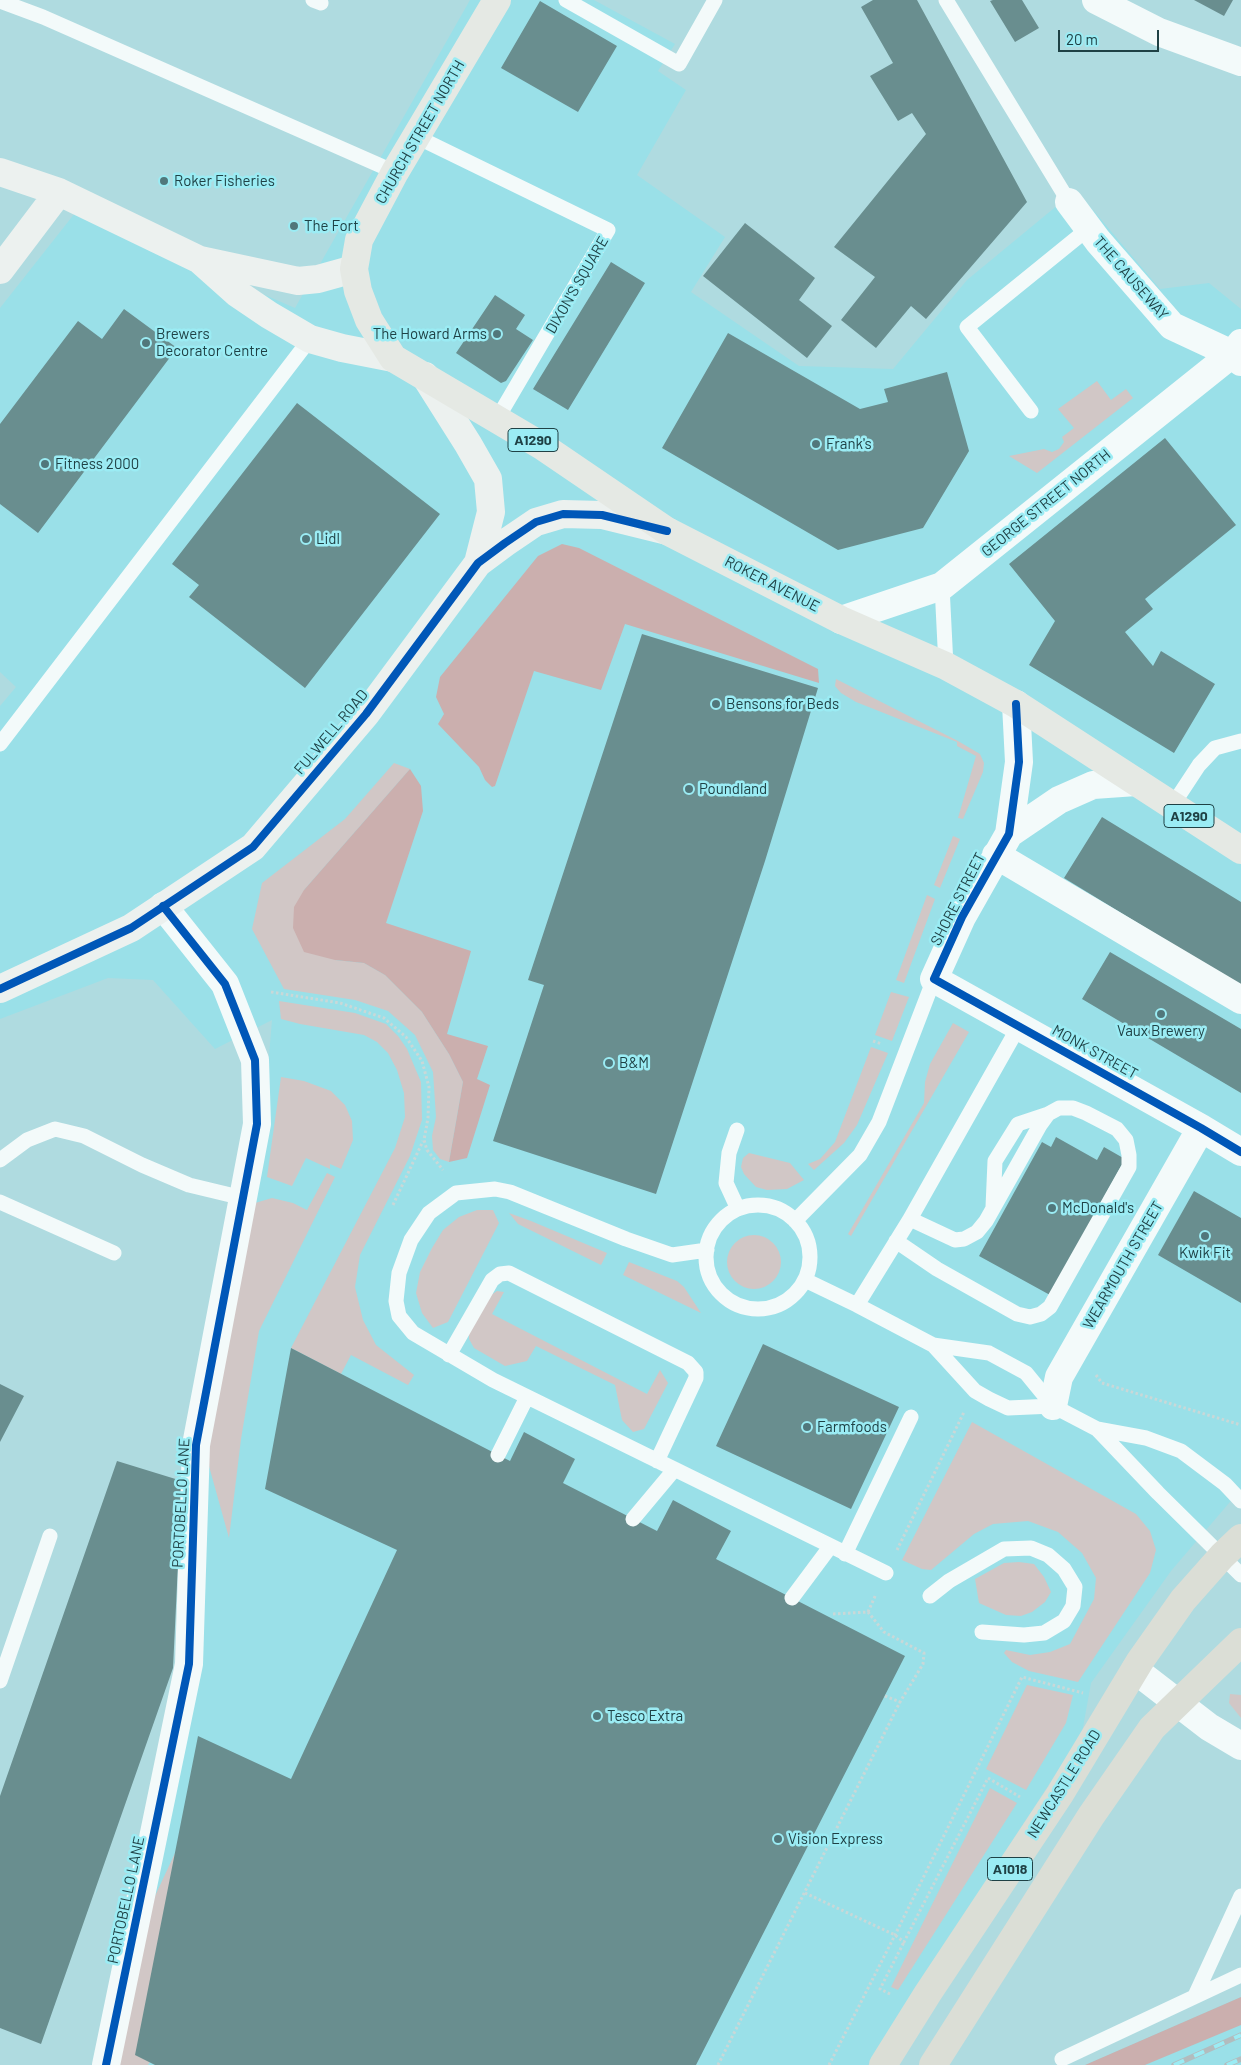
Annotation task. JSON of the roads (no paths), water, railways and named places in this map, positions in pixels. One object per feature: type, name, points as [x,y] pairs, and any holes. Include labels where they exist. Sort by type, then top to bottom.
[{"type":"highway","name":"NEWCASTLE ROAD","points":[[883,2065],[928,1993],[1060,1794],[1134,1670],[1183,1600],[1232,1547]]},
{"type":"highway","name":"A1018","points":[[933,2065],[1090,1816],[1152,1728],[1241,1642]]},
{"type":"main road","name":"CHURCH STREET NORTH","points":[[354,268],[359,240],[396,172],[497,0]]},
{"type":"main road","name":"ROKER AVENUE","points":[[354,268],[358,291],[369,320],[393,358],[542,446],[667,532],[842,620],[946,666],[1016,704],[1241,850]]},
{"type":"street","points":[[1096,0],[1159,32],[1241,62]]},
{"type":"street","points":[[0,172],[59,192],[200,260],[298,281],[318,279],[354,268]]},
{"type":"street","points":[[0,270],[59,192]]},
{"type":"street","name":"THE CAUSEWAY","points":[[1069,202],[1172,326],[1238,353]]},
{"type":"street","points":[[200,260],[238,294],[269,316],[310,339],[342,348],[393,358]]},
{"type":"street","name":"GEORGE STREET NORTH","points":[[842,620],[942,586],[1238,353]]},
{"type":"street","name":"FULWELL ROAD","points":[[426,376],[488,479],[492,512],[478,562]]},
{"type":"street","name":"FULWELL ROAD","points":[[0,989],[130,928],[253,847],[366,714],[478,562],[536,522],[564,514],[602,515],[667,532]]},
{"type":"street","points":[[1002,844],[1019,762],[1016,704]]},
{"type":"street","points":[[1002,844],[1059,800],[1093,785],[1136,782]]},
{"type":"street","points":[[1002,844],[1241,1000]]},
{"type":"street","name":"SHORE STREET","points":[[934,979],[962,917],[1002,844]]},
{"type":"street","name":"PORTOBELLO LANE","points":[[106,2065],[189,1664],[196,1445],[257,1124],[255,1060],[225,984],[164,906]]},
{"type":"street","name":"MONK STREET","points":[[934,979],[1241,1152]]},
{"type":"street","name":"WEARMOUTH STREET","points":[[1053,1406],[1059,1377],[1201,1128]]},
{"type":"street","points":[[1134,1670],[1209,1727],[1241,1746]]},
{"type":"lane","points":[[566,0],[679,64],[715,0]]},
{"type":"lane","points":[[946,0],[1069,202]]},
{"type":"lane","points":[[0,1],[43,17],[396,172]]},
{"type":"lane","name":"DIXON'S SQUARE","points":[[417,137],[608,230],[498,420]]},
{"type":"lane","points":[[1031,411],[966,328],[1089,228]]},
{"type":"lane","points":[[0,744],[310,339]]},
{"type":"lane","points":[[942,586],[946,666]]},
{"type":"lane","points":[[1172,806],[1199,765],[1215,748],[1241,741]]},
{"type":"lane","points":[[795,1221],[860,1155],[879,1122],[934,979]]},
{"type":"lane","points":[[857,1305],[910,1219],[1019,1026]]},
{"type":"lane","points":[[896,1241],[937,1269],[1017,1314],[1030,1317],[1041,1314],[1050,1307],[1128,1167],[1129,1155],[1126,1140],[1117,1128],[1074,1108],[1059,1108],[1048,1114],[1018,1124],[995,1161],[993,1208]]},
{"type":"lane","points":[[910,1219],[955,1240],[964,1239],[977,1232],[1048,1114]]},
{"type":"lane","points":[[0,1160],[27,1140],[55,1129],[84,1136],[142,1165],[189,1185],[243,1198]]},
{"type":"lane","points":[[737,1130],[729,1153],[726,1183],[738,1209]]},
{"type":"lane","points":[[707,1250],[672,1255],[626,1239],[510,1192],[495,1189],[456,1193],[429,1213],[411,1240],[399,1273],[396,1301],[399,1316],[413,1333],[493,1380],[886,1573]]},
{"type":"lane","points":[[0,1202],[114,1253]]},
{"type":"lane","points":[[754,1205],[771,1206],[787,1213],[799,1225],[808,1239],[811,1256],[808,1273],[800,1288],[788,1301],[772,1308],[754,1310],[737,1305],[723,1296],[712,1282],[706,1265],[707,1250],[713,1231],[724,1218],[738,1209],[754,1205]]},
{"type":"lane","points":[[449,1355],[492,1280],[500,1274],[509,1273],[688,1363],[696,1372],[696,1378],[657,1461]]},
{"type":"lane","points":[[805,1280],[933,1345],[975,1390],[989,1399],[1008,1408],[1053,1406]]},
{"type":"lane","points":[[933,1345],[989,1353],[1026,1373],[1053,1406],[1098,1430],[1158,1493],[1232,1547],[1241,1575]]},
{"type":"lane","points":[[498,1455],[527,1397]]},
{"type":"lane","points":[[845,1554],[911,1417]]},
{"type":"lane","points":[[1098,1430],[1146,1438],[1181,1451],[1225,1484],[1241,1501]]},
{"type":"lane","points":[[633,1519],[674,1470]]},
{"type":"lane","points":[[0,1682],[50,1536]]},
{"type":"lane","points":[[792,1598],[830,1547]]},
{"type":"lane","points":[[930,1596],[949,1581],[1004,1549],[1031,1548],[1048,1555],[1064,1569],[1076,1587],[1073,1606],[1064,1621],[1044,1633],[1024,1635],[982,1632]]},
{"type":"lane","points":[[1195,1996],[1241,1896]]},
{"type":"lane","points":[[1062,2059],[1241,1975]]},
{"type":"railway","points":[[1174,2065],[1241,2035]]},
{"type":"railway","points":[[1227,2065],[1241,2059]]},
{"type":"place","name":"Roker Fisheries","points":[[164,181]]},
{"type":"place","name":"The Fort","points":[[294,226]]},
{"type":"place","name":"The Howard Arms","points":[[497,334]]},
{"type":"place","name":"Brewers Decorator Centre","points":[[146,343]]},
{"type":"place","name":"Frank's","points":[[816,444]]},
{"type":"place","name":"Fitness 2000","points":[[45,464]]},
{"type":"place","name":"Lidl","points":[[306,539]]},
{"type":"place","name":"Bensons for Beds","points":[[716,704]]},
{"type":"place","name":"Poundland","points":[[689,789]]},
{"type":"place","name":"Vaux Brewery","points":[[1161,1014]]},
{"type":"place","name":"B&M","points":[[609,1063]]},
{"type":"place","name":"McDonald's","points":[[1052,1208]]},
{"type":"place","name":"Kwik Fit","points":[[1205,1236]]},
{"type":"place","name":"Farmfoods","points":[[807,1427]]},
{"type":"place","name":"Tesco Extra","points":[[597,1716]]},
{"type":"place","name":"Vision Express","points":[[778,1839]]}]
